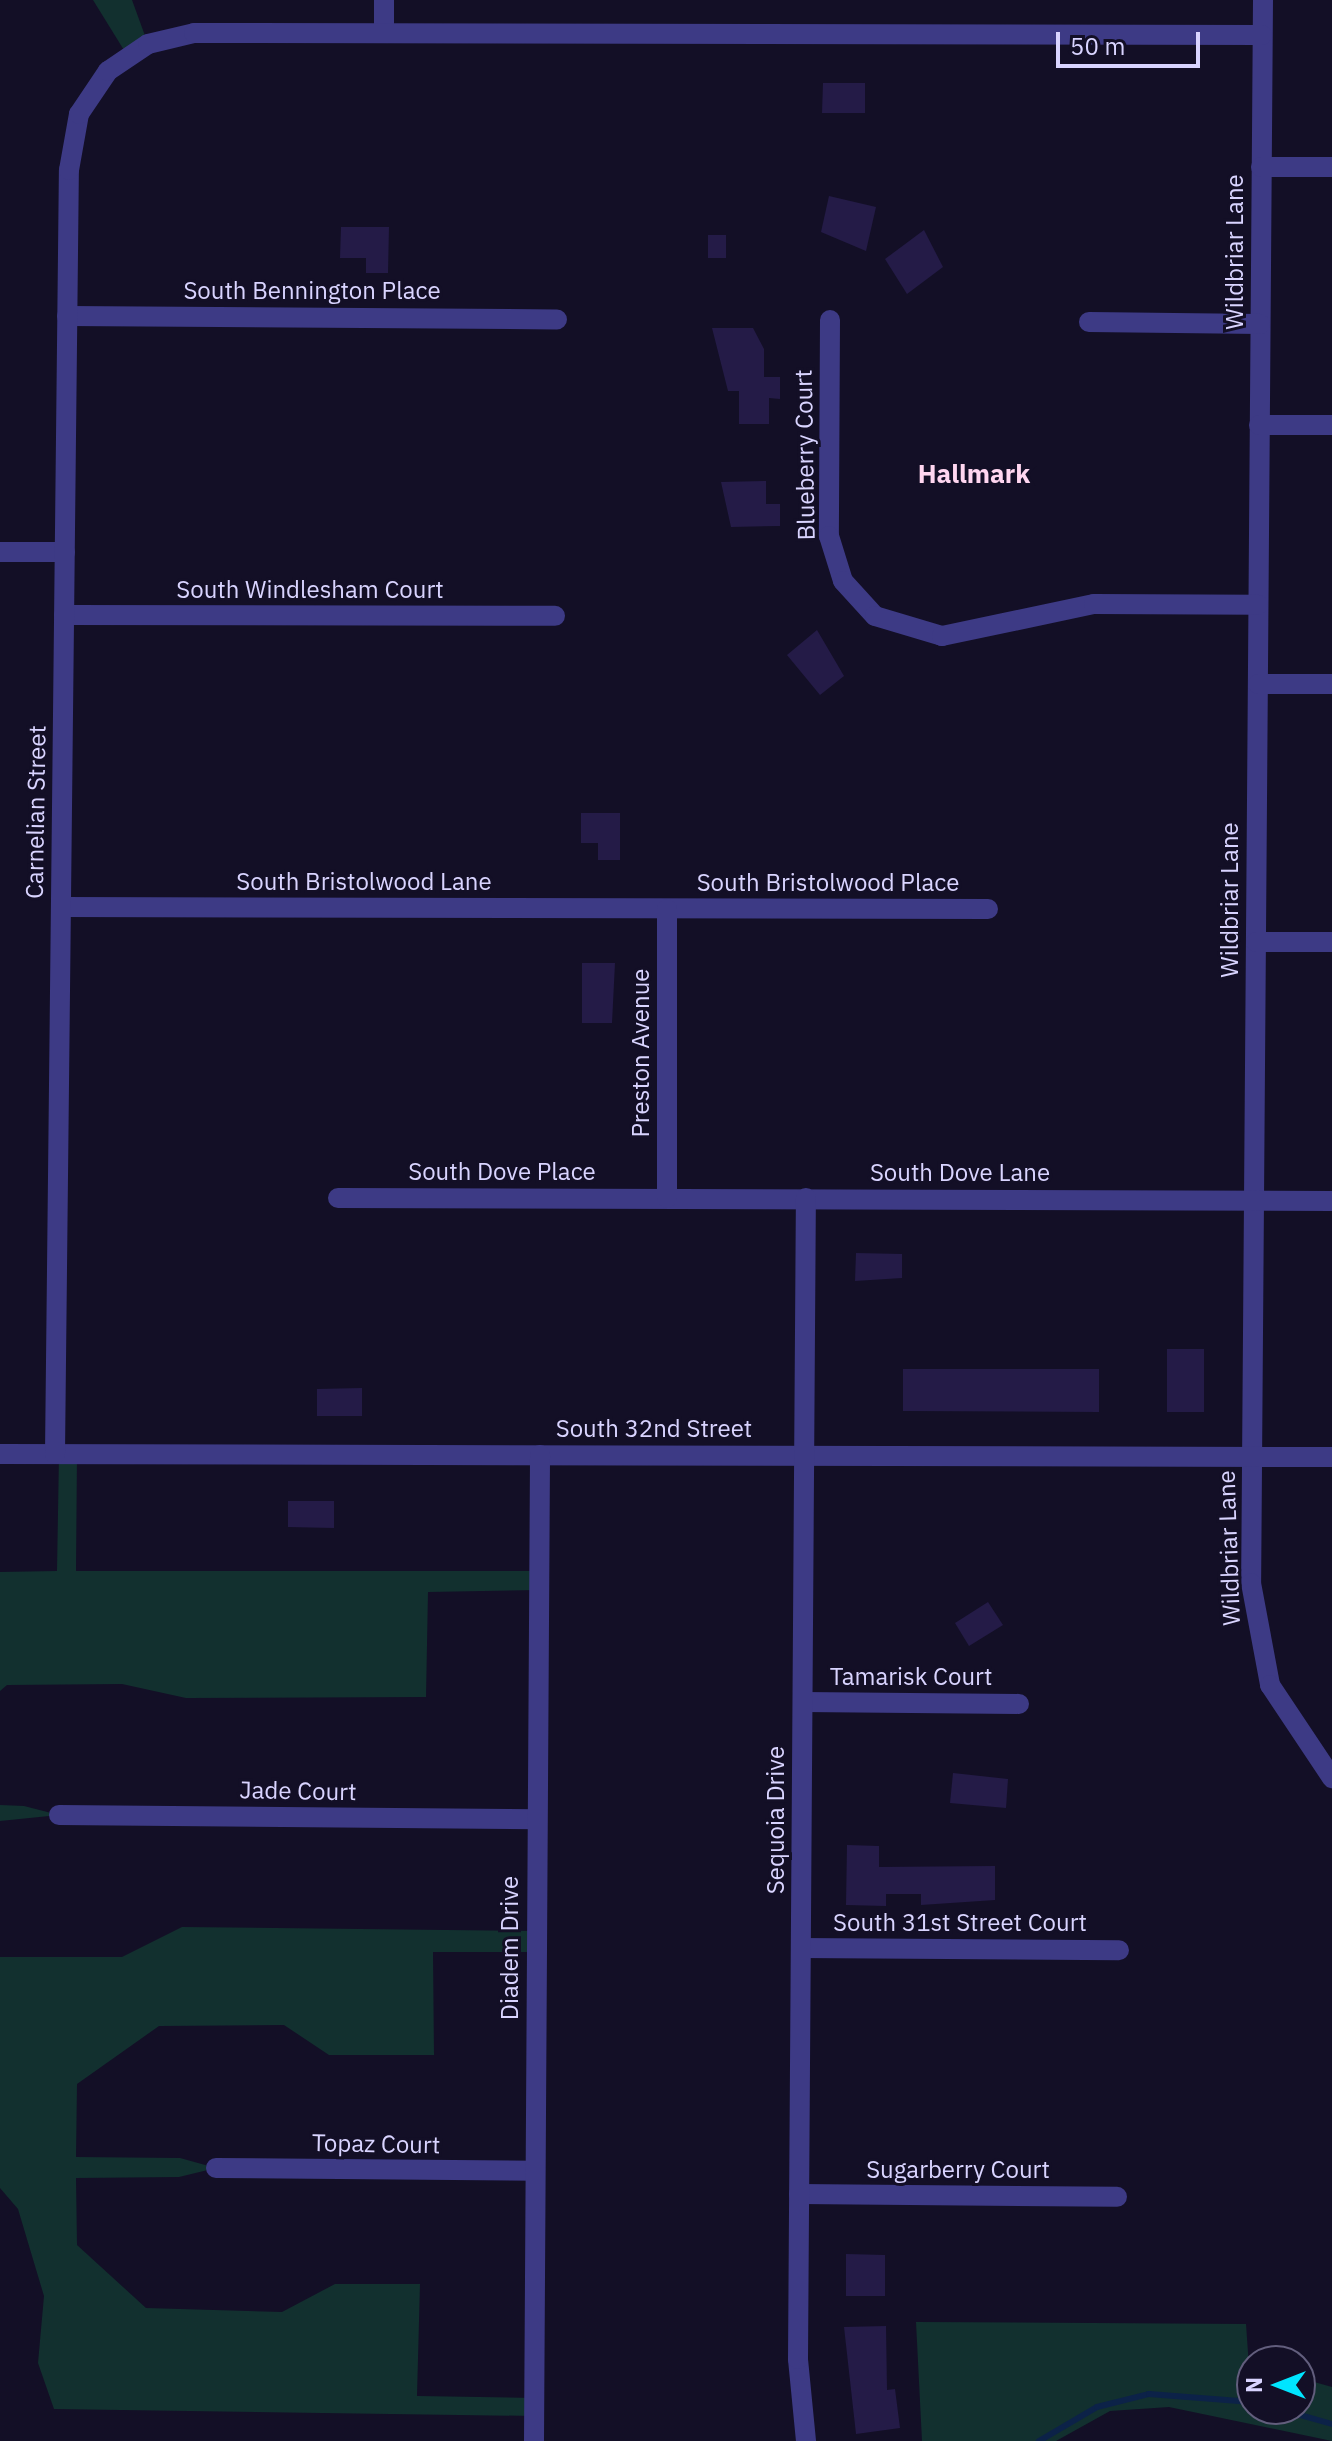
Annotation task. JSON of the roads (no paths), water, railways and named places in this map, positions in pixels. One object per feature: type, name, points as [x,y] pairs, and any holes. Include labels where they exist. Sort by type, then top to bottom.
[{"type":"street","points":[[384,0],[384,33]]},
{"type":"street","name":"Wildbriar Lane","points":[[1263,0],[1252,1456],[1259,1650],[1286,1718],[1332,1778]]},
{"type":"street","name":"Carnelian Street","points":[[55,1454],[69,170],[72,138],[90,93],[148,44],[194,33],[1262,35]]},
{"type":"street","points":[[1261,167],[1332,167]]},
{"type":"street","name":"South Bennington Place","points":[[67,316],[557,319]]},
{"type":"street","name":"Blueberry Court","points":[[830,320],[829,536],[843,581],[875,616],[942,636],[1094,604],[1258,605]]},
{"type":"street","points":[[1089,322],[1260,324]]},
{"type":"street","points":[[1259,425],[1332,425]]},
{"type":"street","points":[[0,552],[65,552]]},
{"type":"street","name":"South Windlesham Court","points":[[64,615],[555,616]]},
{"type":"street","points":[[1258,684],[1332,684]]},
{"type":"street","name":"South Bristolwood Lane","points":[[61,907],[667,909]]},
{"type":"street","name":"South Bristolwood Place","points":[[667,909],[988,909]]},
{"type":"street","name":"Preston Avenue","points":[[667,909],[667,1198]]},
{"type":"street","points":[[1256,942],[1332,942]]},
{"type":"street","name":"South Dove Place","points":[[338,1198],[667,1198]]},
{"type":"street","name":"South Dove Lane","points":[[667,1198],[1332,1201]]},
{"type":"street","name":"Sequoia Drive","points":[[806,1198],[799,2194],[806,2441]]},
{"type":"street","name":"South 32nd Street","points":[[0,1454],[1332,1457]]},
{"type":"street","name":"Diadem Drive","points":[[534,2441],[540,1455]]},
{"type":"street","name":"Tamarisk Court","points":[[803,1702],[1019,1704]]},
{"type":"street","name":"Jade Court","points":[[59,1815],[536,1819]]},
{"type":"street","name":"South 31st Street Court","points":[[801,1948],[1119,1950]]},
{"type":"street","name":"Topaz Court","points":[[216,2168],[535,2171]]},
{"type":"street","name":"Sugarberry Court","points":[[799,2194],[1117,2197]]},
{"type":"waterway","points":[[1039,2441],[1097,2407],[1149,2394],[1236,2401]]},
{"type":"waterway","points":[[1316,2419],[1332,2424]]},
{"type":"district","name":"Hallmark","points":[[974,474]]}]
